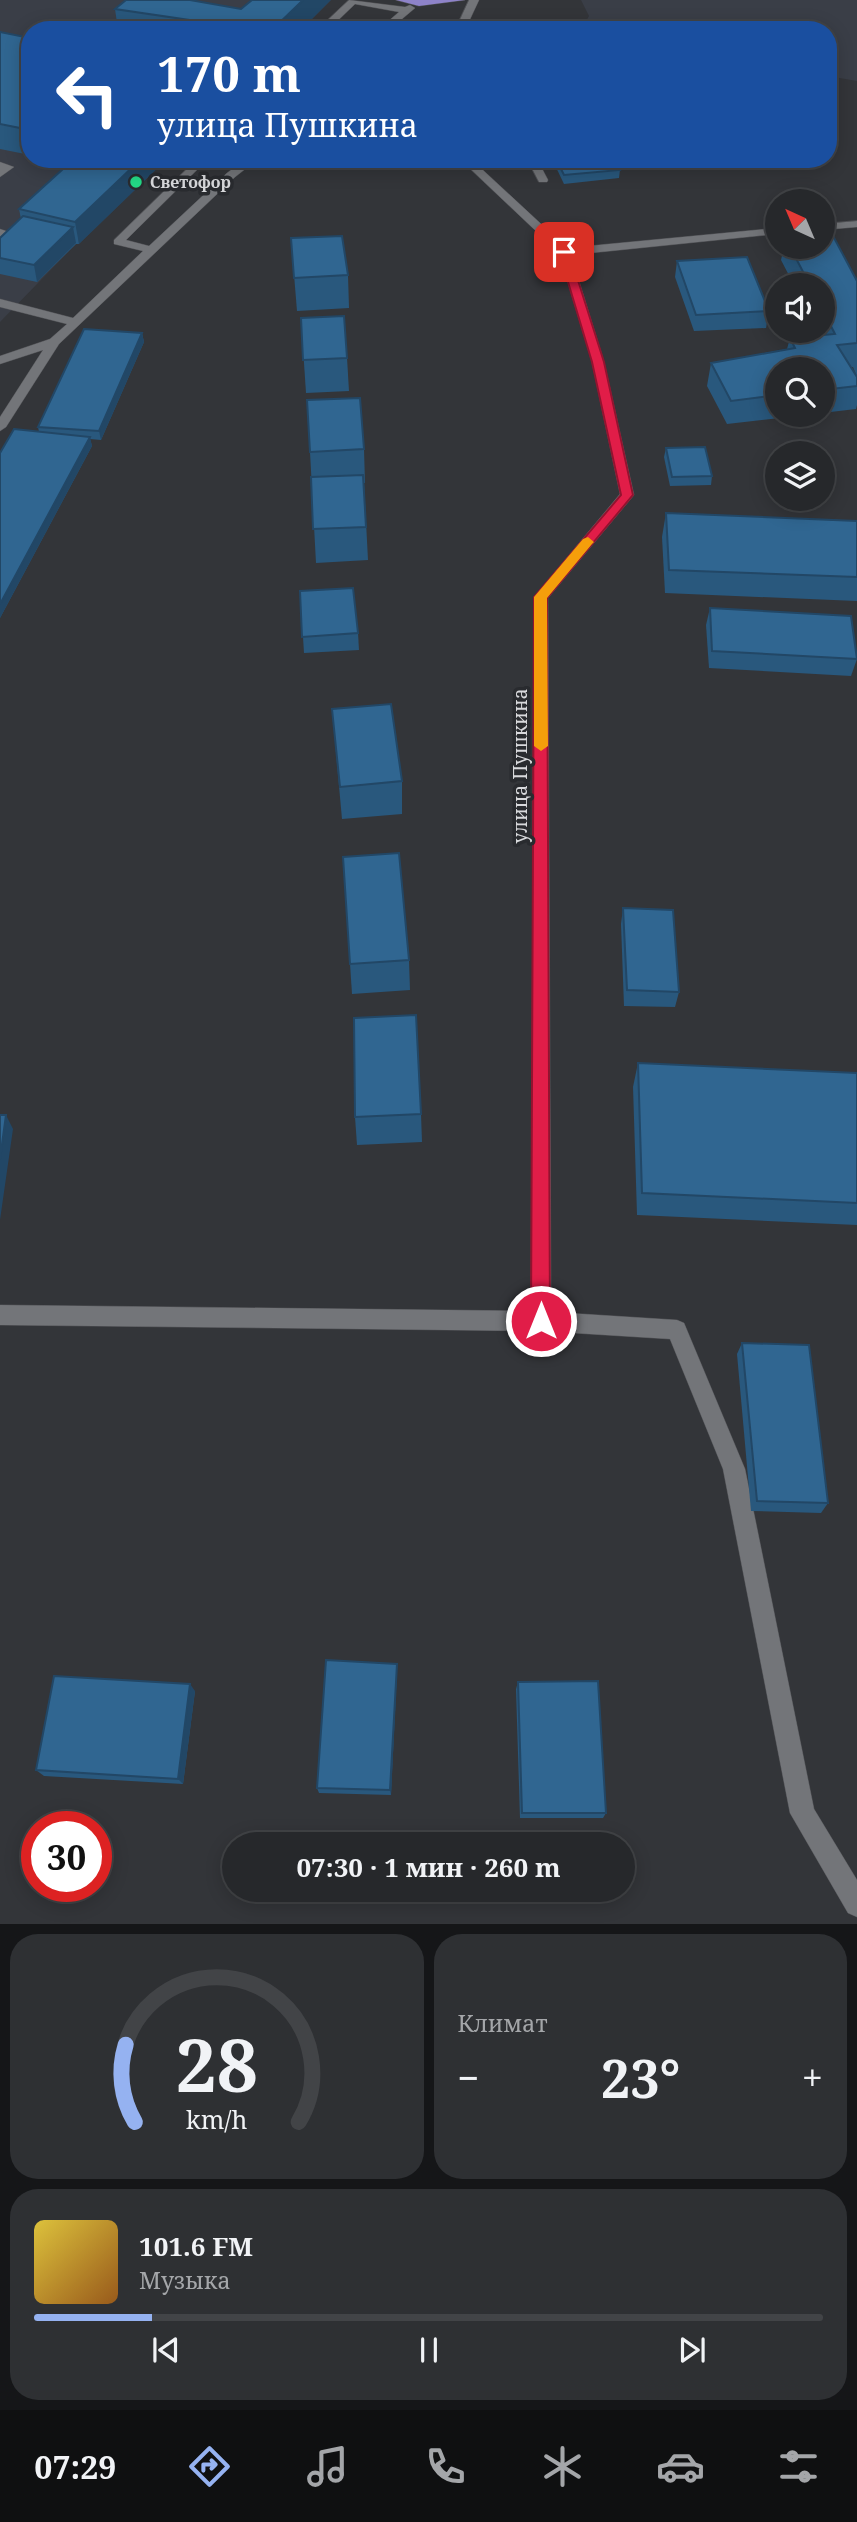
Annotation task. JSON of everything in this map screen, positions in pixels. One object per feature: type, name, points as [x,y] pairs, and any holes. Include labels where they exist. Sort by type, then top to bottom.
[{"type":"main road","points":[[401,0],[419,3],[460,0]]},
{"type":"street","points":[[464,21],[474,0]]},
{"type":"street","points":[[332,21],[351,3],[402,14]]},
{"type":"street","points":[[394,21],[419,3]]},
{"type":"street","points":[[0,165],[9,167],[0,174]]},
{"type":"street","points":[[152,250],[118,242],[194,168]]},
{"type":"street","points":[[0,427],[54,342],[241,168]]},
{"type":"street","points":[[475,168],[564,252],[765,232]]},
{"type":"street","points":[[537,168],[543,180]]},
{"type":"street","points":[[835,226],[857,224]]},
{"type":"street","points":[[0,232],[9,234],[0,243]]},
{"type":"street","name":"улица Пушкина","points":[[541,1321],[541,597],[627,495],[598,362],[564,252]]},
{"type":"street","points":[[0,303],[75,321]]},
{"type":"street","points":[[0,360],[54,342]]},
{"type":"street","points":[[0,1315],[541,1321],[677,1330],[734,1469],[802,1813],[857,1904]]},
{"type":"shaded area","points":[[0,0],[331,0],[310,21],[21,21],[21,168],[158,168],[76,244],[0,322]]},
{"type":"shaded area","points":[[581,0],[857,0],[857,81],[837,78],[837,21],[586,21],[589,16]]},
{"type":"building","points":[[126,0],[190,0],[241,9],[252,0],[303,0],[281,21],[196,21],[115,9]]},
{"type":"building","points":[[0,32],[21,36],[21,128],[0,124]]},
{"type":"building","points":[[64,168],[132,168],[75,222],[19,209]]},
{"type":"building","points":[[560,168],[620,170],[564,175]]},
{"type":"building","points":[[23,216],[73,227],[34,265],[0,258],[0,238]]},
{"type":"building","points":[[342,236],[348,275],[294,278],[291,238]]},
{"type":"building","points":[[835,240],[857,281],[857,343],[837,345],[857,377],[857,386],[835,389],[835,357],[765,357],[765,397],[731,401],[711,363],[795,348],[792,343],[835,343],[835,273],[804,273],[796,259],[835,259]]},
{"type":"building","points":[[747,257],[765,301],[765,311],[696,315],[677,261]]},
{"type":"building","points":[[344,316],[347,358],[303,360],[301,318]]},
{"type":"building","points":[[84,329],[142,333],[99,431],[38,427]]},
{"type":"building","points":[[360,398],[364,449],[310,452],[307,400]]},
{"type":"building","points":[[14,429],[90,437],[0,604],[0,453]]},
{"type":"building","points":[[705,447],[712,476],[672,477],[666,448]]},
{"type":"building","points":[[363,475],[366,527],[313,529],[311,477]]},
{"type":"building","points":[[666,513],[857,521],[857,577],[669,570]]},
{"type":"building","points":[[353,588],[358,633],[302,637],[300,591]]},
{"type":"building","points":[[710,608],[851,616],[857,659],[712,651]]},
{"type":"building","points":[[391,704],[402,781],[340,787],[332,709]]},
{"type":"building","points":[[399,853],[409,960],[350,964],[343,857]]},
{"type":"building","points":[[623,908],[673,910],[679,992],[627,990]]},
{"type":"building","points":[[416,1015],[421,1114],[355,1117],[354,1018]]},
{"type":"building","points":[[638,1063],[857,1073],[857,1203],[642,1193]]},
{"type":"building","points":[[0,1115],[6,1115],[0,1159]]},
{"type":"building","points":[[742,1343],[809,1345],[828,1503],[757,1501]]},
{"type":"building","points":[[326,1660],[397,1664],[390,1790],[317,1788]]},
{"type":"building","points":[[54,1676],[190,1684],[178,1779],[36,1770]]},
{"type":"building","points":[[598,1681],[606,1813],[522,1813],[518,1682]]},
{"type":"slow traffic","points":[[541,746],[541,597],[588,542]]},
{"type":"place","name":"Светофор","points":[[136,182]]},
{"type":"route","points":[[541,1321],[541,597],[627,495],[598,362],[564,252]]}]
